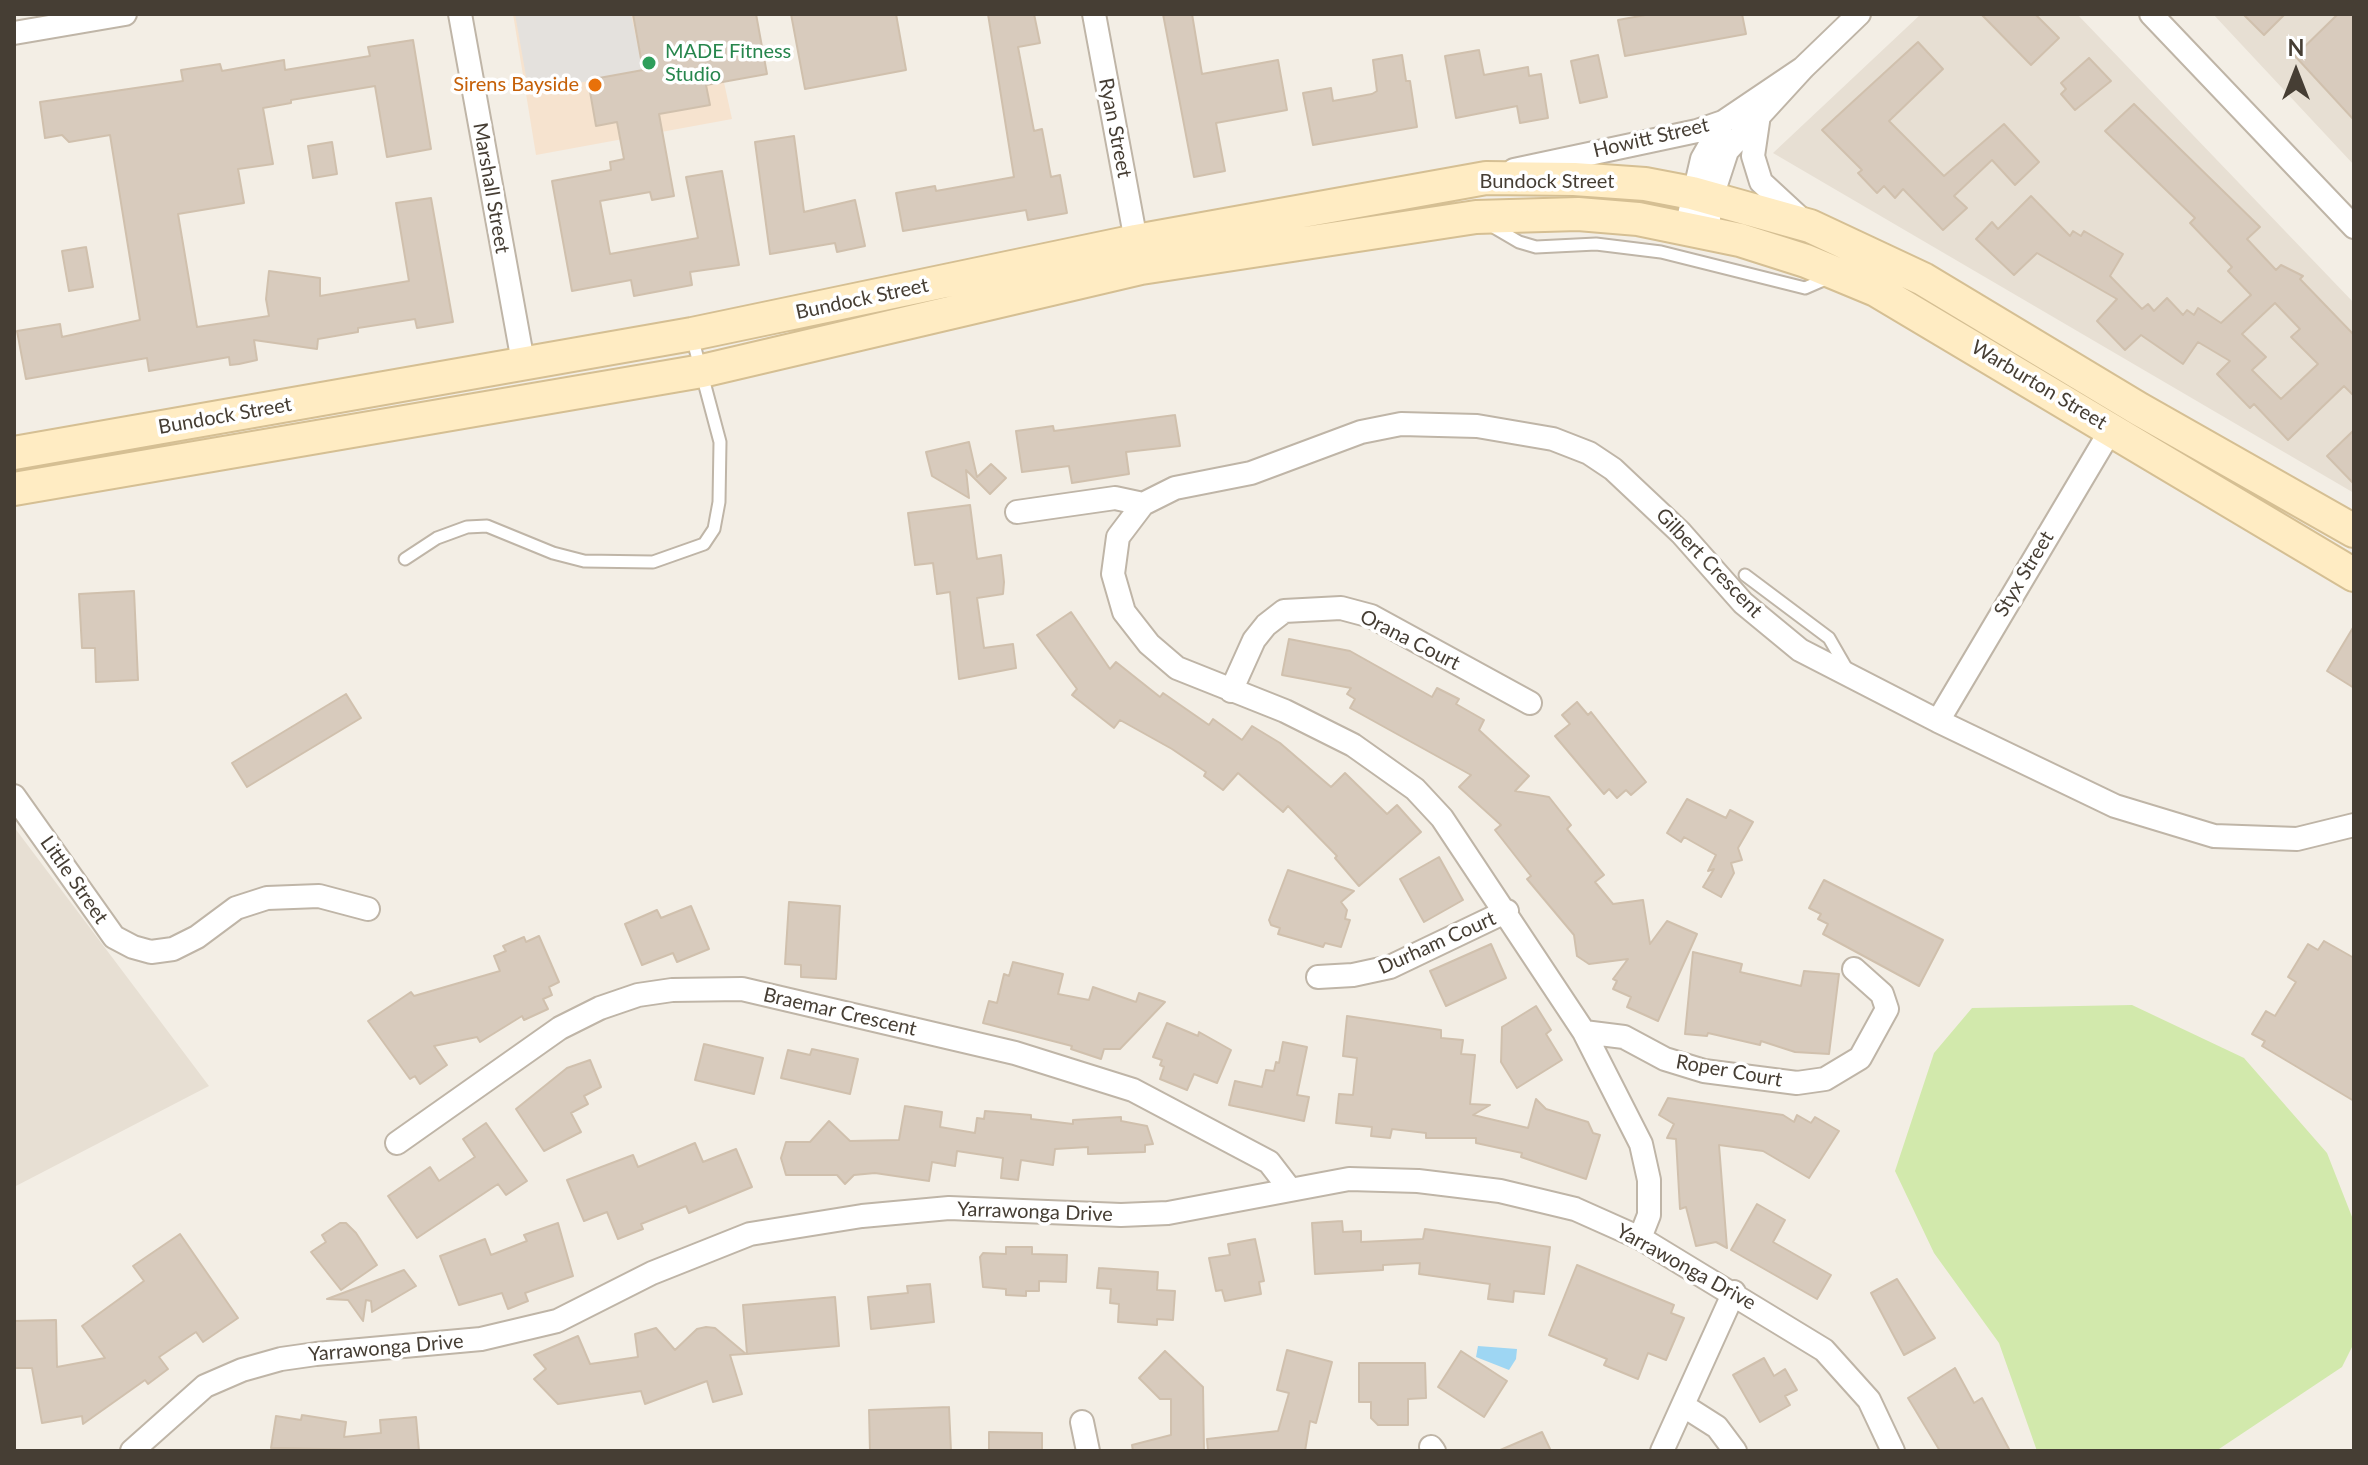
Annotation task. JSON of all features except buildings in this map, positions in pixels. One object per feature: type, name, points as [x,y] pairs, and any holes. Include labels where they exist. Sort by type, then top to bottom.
[{"type":"main road","name":"Bundock Street","points":[[14,453],[692,334],[1136,241],[1486,178],[1607,181],[1702,195]]},
{"type":"main road","name":"Warburton Street","points":[[1702,195],[1810,226],[1923,279],[2139,409],[2354,531]]},
{"type":"main road","name":"Bundock Street","points":[[14,489],[702,371],[1141,268],[1476,217],[1578,214],[1638,219],[1697,230]]},
{"type":"main road","name":"Warburton Street","points":[[1697,230],[1776,250],[1876,290],[2354,575]]},
{"type":"street","points":[[14,33],[125,14]]},
{"type":"street","name":"Marshall Street","points":[[460,14],[523,362]]},
{"type":"street","name":"Ryan Street","points":[[1094,14],[1136,241]]},
{"type":"street","name":"Howitt Street","points":[[1702,195],[1727,151],[1759,114],[1859,14]]},
{"type":"street","points":[[2151,14],[2354,227]]},
{"type":"street","name":"Howitt Street","points":[[1486,178],[1550,160],[1697,131],[1723,122],[1803,68]]},
{"type":"street","points":[[1759,114],[1753,156],[1761,182],[1810,226]]},
{"type":"street","name":"Howitt Street","points":[[1697,230],[1709,141],[1723,122]]},
{"type":"street","name":"Gilbert Crescent","points":[[1640,1238],[1649,1215],[1649,1180],[1641,1144],[1584,1032],[1507,911],[1442,818],[1405,781],[1319,727],[1177,668],[1149,644],[1124,612],[1113,574],[1118,537],[1143,504],[1175,488],[1251,473],[1361,432],[1401,424],[1477,426],[1553,439],[1589,453],[1613,469],[1681,533],[1743,603],[1800,650],[1938,721],[2115,806],[2214,836],[2297,839],[2354,825]]},
{"type":"street","name":"Styx Street","points":[[1938,721],[2112,428]]},
{"type":"street","points":[[1017,512],[1115,498],[1143,504]]},
{"type":"street","name":"Orana Court","points":[[1231,691],[1254,640],[1284,611],[1341,608],[1371,616],[1530,703]]},
{"type":"street","name":"Little Street","points":[[14,796],[114,937],[133,947],[151,952],[173,949],[197,937],[236,908],[267,898],[319,896],[368,909]]},
{"type":"street","name":"Durham Court","points":[[1318,977],[1353,975],[1390,967],[1507,911]]},
{"type":"street","name":"Roper Court","points":[[1584,1032],[1624,1037],[1665,1059],[1704,1071],[1797,1083],[1825,1079],[1860,1058],[1887,1009],[1882,994],[1854,969]]},
{"type":"street","name":"Braemar Crescent","points":[[397,1143],[560,1028],[600,1008],[638,995],[672,990],[742,989],[1015,1053],[1133,1090],[1203,1124],[1269,1162],[1289,1188]]},
{"type":"street","name":"Yarrawonga Drive","points":[[132,1451],[205,1386],[242,1370],[304,1355],[481,1339],[557,1321],[652,1273],[750,1234],[862,1216],[949,1208],[1121,1215],[1168,1213],[1349,1179],[1418,1181],[1500,1191],[1575,1209],[1640,1238],[1734,1292],[1824,1350],[1869,1400],[1893,1451]]},
{"type":"street","points":[[1662,1451],[1734,1292]]},
{"type":"street","points":[[1684,1406],[1717,1427],[1735,1451]]},
{"type":"street","points":[[1082,1422],[1088,1451]]},
{"type":"lane","points":[[1476,217],[1519,242],[1536,247],[1596,244],[1661,252],[1805,288],[1840,274]]},
{"type":"lane","points":[[405,559],[437,538],[467,527],[487,526],[553,553],[584,561],[653,562],[704,544],[714,529],[721,471],[720,442],[692,334]]},
{"type":"lane","points":[[1745,575],[1829,638],[1852,678]]},
{"type":"shaded area","points":[[513,14],[709,14],[732,119],[536,155]]},
{"type":"shaded area","points":[[515,14],[631,14],[643,70],[529,93]]},
{"type":"shaded area","points":[[1921,14],[2077,14],[2354,303],[2354,493],[1773,153]]},
{"type":"shaded area","points":[[2213,14],[2354,14],[2354,165]]},
{"type":"shaded area","points":[[14,827],[209,1086],[14,1187]]},
{"type":"green space","points":[[2132,1005],[2244,1058],[2327,1153],[2354,1222],[2354,1343],[2342,1367],[2216,1451],[2037,1451],[1999,1343],[1934,1253],[1895,1171],[1934,1053],[1972,1008]]},
{"type":"water","points":[[1478,1346],[1517,1349],[1516,1359],[1509,1370],[1476,1357]]},
{"type":"place","name":"MADE Fitness Studio","points":[[649,63]]},
{"type":"place","name":"Sirens Bayside","points":[[595,85]]}]
